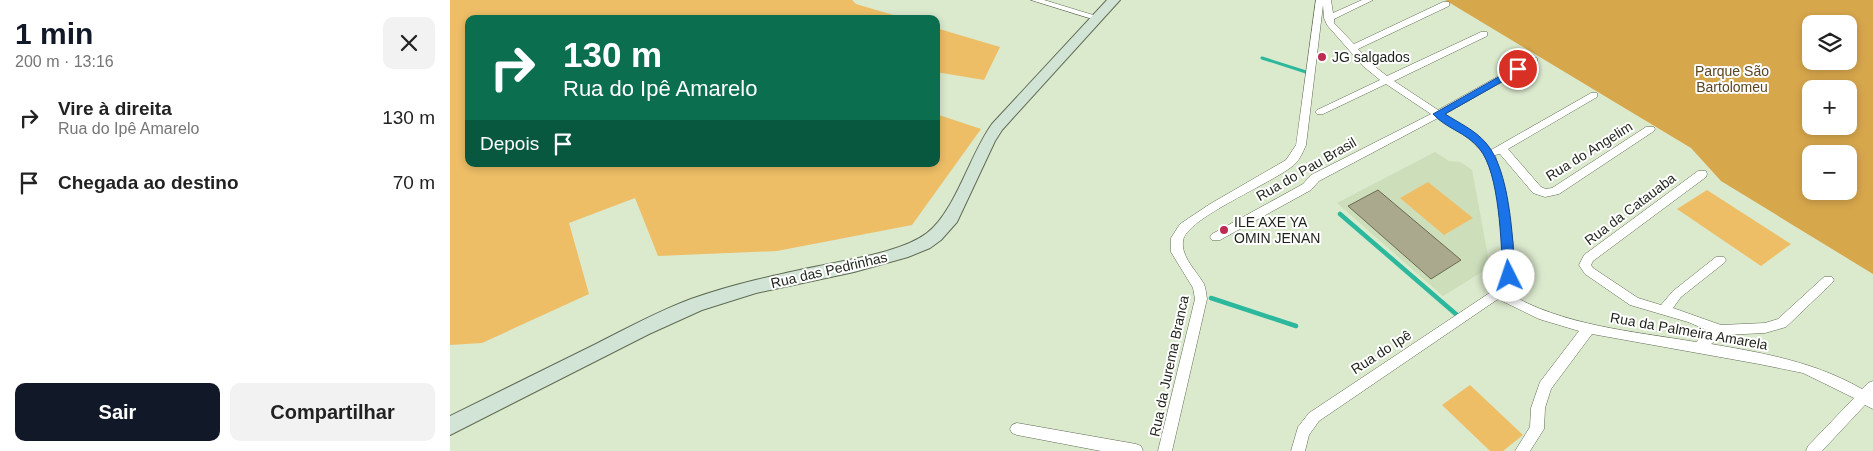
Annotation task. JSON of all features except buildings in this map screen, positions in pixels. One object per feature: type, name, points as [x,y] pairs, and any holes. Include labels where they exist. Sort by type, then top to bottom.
[{"type":"main road","name":"Rua das Pedrinhas","points":[[450,426],[643,329],[696,305],[756,286],[854,265],[908,251],[930,240],[951,218],[985,147],[997,127],[1114,0]]},
{"type":"street","points":[[1035,0],[1099,18]]},
{"type":"street","name":"Rua da Jurema Branca","points":[[1165,451],[1201,299],[1199,287],[1177,252],[1177,238],[1184,227],[1199,216],[1290,163],[1298,153],[1301,145],[1320,0]]},
{"type":"street","points":[[1327,0],[1330,23],[1366,64],[1385,79],[1472,136],[1483,146],[1489,155],[1500,192],[1507,241],[1509,276],[1506,284],[1498,294]]},
{"type":"street","points":[[1328,18],[1369,0]]},
{"type":"street","points":[[1353,48],[1446,4]]},
{"type":"street","points":[[1320,112],[1385,79],[1484,34]]},
{"type":"street","name":"Rua do Pau Brasil","points":[[1216,237],[1307,187],[1315,178],[1438,114],[1534,60]]},
{"type":"street","points":[[1489,155],[1594,95]]},
{"type":"street","name":"Rua do Angelim","points":[[1501,148],[1537,190],[1545,193],[1555,191],[1650,129]]},
{"type":"street","name":"Rua da Catauaba","points":[[1665,309],[1634,302],[1589,271],[1585,265],[1588,258],[1702,174]]},
{"type":"street","points":[[1720,260],[1678,294],[1665,309],[1720,330],[1765,328],[1782,323],[1828,280]]},
{"type":"street","name":"Rua da Palmeira Amarela","points":[[1498,294],[1528,311],[1548,318],[1589,328],[1804,368],[1870,396]]},
{"type":"street","name":"Rua do Ipê","points":[[1298,451],[1304,432],[1314,417],[1498,294]]},
{"type":"street","points":[[1522,451],[1537,429],[1538,408],[1545,386],[1589,328]]},
{"type":"street","points":[[1696,348],[1720,330]]},
{"type":"street","points":[[1812,451],[1870,396]]},
{"type":"street","points":[[1017,429],[1136,451]]},
{"type":"shaded area","points":[[450,0],[852,0],[856,4],[893,15],[465,15],[465,167],[940,167],[940,115],[981,129],[912,225],[777,251],[658,256],[635,198],[569,223],[589,294],[482,343],[450,345]]},
{"type":"shaded area","points":[[940,29],[1000,47],[984,80],[940,73]]},
{"type":"shaded area","points":[[1435,152],[1449,161],[1460,162],[1472,170],[1490,267],[1443,296],[1337,203]]},
{"type":"shaded area","points":[[1428,182],[1473,218],[1444,235],[1400,198]]},
{"type":"shaded area","points":[[1707,190],[1791,244],[1761,266],[1677,209]]},
{"type":"shaded area","points":[[1470,385],[1523,435],[1503,451],[1490,451],[1442,405]]},
{"type":"green space","name":"Parque São Bartolomeu","points":[[1445,0],[1873,0],[1873,274],[1721,181],[1691,148]]},
{"type":"waterway","points":[[1262,58],[1306,72]]},
{"type":"waterway","points":[[1340,214],[1457,315]]},
{"type":"waterway","points":[[1211,298],[1296,326]]},
{"type":"place","name":"JG salgados","points":[[1322,57]]},
{"type":"place","name":"ILE AXE YA OMIN JENAN","points":[[1224,230]]},
{"type":"route","points":[[1509,276],[1506,224],[1496,175],[1489,155],[1483,146],[1472,136],[1438,114],[1518,69]]}]
